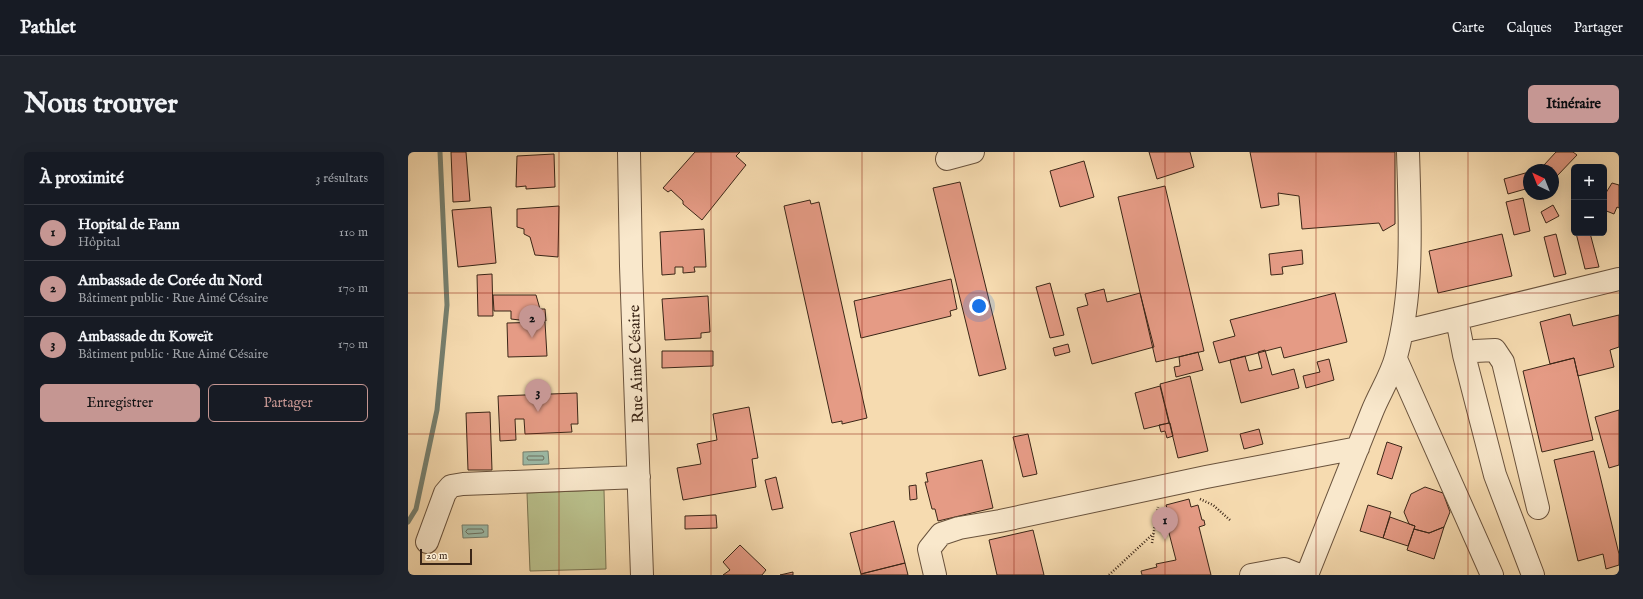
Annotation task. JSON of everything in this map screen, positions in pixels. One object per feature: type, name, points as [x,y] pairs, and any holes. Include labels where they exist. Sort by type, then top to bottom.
[{"type":"street","name":"Rue Aimé Césaire","points":[[629,152],[631,266],[642,575]]},
{"type":"street","points":[[950,152],[947,159],[973,152]]},
{"type":"street","points":[[1307,575],[1358,448],[1396,359],[1402,332],[1406,295],[1410,224],[1408,152]]},
{"type":"street","points":[[1402,332],[1619,279]]},
{"type":"street","points":[[1457,319],[1464,355],[1495,475],[1533,575]]},
{"type":"street","points":[[1464,355],[1475,351],[1495,350],[1503,362],[1538,508]]},
{"type":"street","points":[[1396,359],[1492,575]]},
{"type":"street","points":[[935,575],[929,549],[941,534],[959,528],[1000,521],[1206,477],[1358,448]]},
{"type":"street","points":[[427,542],[445,493],[451,486],[463,484],[639,477]]},
{"type":"street","points":[[1250,575],[1284,569],[1299,575]]},
{"type":"street","points":[[635,575],[642,575]]},
{"type":"path","points":[[1195,496],[1213,505],[1230,520]]},
{"type":"path","points":[[1152,543],[1158,505]]},
{"type":"path","points":[[1109,575],[1154,532]]},
{"type":"green space","points":[[604,490],[606,569],[530,571],[527,493]]},
{"type":"water","points":[[548,451],[549,464],[523,465],[523,452]]},
{"type":"water","points":[[462,525],[488,525],[488,537],[463,538]]},
{"type":"building","points":[[451,152],[466,152],[470,201],[453,202]]},
{"type":"building","points":[[695,152],[740,152],[736,156],[746,165],[702,220],[683,204],[683,201],[671,190],[668,192],[663,188]]},
{"type":"building","points":[[1149,152],[1190,152],[1194,167],[1157,179]]},
{"type":"building","points":[[1250,152],[1395,152],[1395,224],[1383,231],[1379,223],[1302,229],[1299,196],[1278,193],[1279,205],[1261,208]]},
{"type":"building","points":[[1556,152],[1573,152],[1577,155],[1559,174],[1559,164],[1545,164]]},
{"type":"building","points":[[554,154],[555,187],[526,189],[526,186],[516,187],[517,156]]},
{"type":"building","points":[[1084,161],[1094,197],[1060,207],[1050,171]]},
{"type":"building","points":[[1523,174],[1523,190],[1508,194],[1504,179]]},
{"type":"building","points":[[960,182],[1006,369],[979,376],[933,188]]},
{"type":"building","points":[[1612,183],[1619,185],[1619,208],[1617,207],[1614,214],[1607,211],[1607,191]]},
{"type":"building","points":[[1165,186],[1204,351],[1156,362],[1118,197]]},
{"type":"building","points":[[1523,198],[1530,231],[1514,235],[1506,202]]},
{"type":"building","points":[[810,200],[811,204],[819,202],[867,418],[842,424],[842,421],[832,423],[784,206]]},
{"type":"building","points":[[1553,205],[1559,216],[1546,223],[1541,212]]},
{"type":"building","points":[[559,206],[558,257],[535,255],[530,237],[524,234],[524,229],[517,227],[517,209]]},
{"type":"building","points":[[491,207],[496,263],[458,267],[452,210]]},
{"type":"building","points":[[704,229],[706,267],[694,267],[695,272],[683,273],[683,267],[675,267],[675,274],[662,275],[660,232]]},
{"type":"building","points":[[1502,234],[1512,276],[1438,293],[1429,251]]},
{"type":"building","points":[[1556,234],[1566,274],[1554,277],[1544,237]]},
{"type":"building","points":[[1577,236],[1591,236],[1599,267],[1585,269]]},
{"type":"building","points":[[1302,250],[1303,264],[1282,267],[1283,274],[1271,275],[1269,254]]},
{"type":"building","points":[[492,274],[493,316],[478,316],[477,275]]},
{"type":"building","points":[[951,279],[957,309],[950,311],[951,316],[861,338],[854,301]]},
{"type":"building","points":[[1050,283],[1064,335],[1050,338],[1036,287]]},
{"type":"building","points":[[1104,289],[1107,302],[1140,293],[1154,347],[1092,364],[1077,308],[1088,305],[1085,294]]},
{"type":"building","points":[[1335,293],[1347,342],[1284,358],[1281,347],[1219,363],[1213,342],[1235,336],[1230,320]]},
{"type":"building","points":[[493,295],[536,295],[540,309],[545,309],[546,321],[537,322],[511,319],[511,311],[494,311]]},
{"type":"building","points":[[708,296],[710,332],[701,333],[701,338],[665,340],[662,299]]},
{"type":"building","points":[[1570,314],[1573,326],[1619,315],[1619,347],[1610,350],[1614,367],[1578,376],[1574,358],[1550,364],[1540,322]]},
{"type":"building","points":[[545,322],[547,356],[508,357],[507,323]]},
{"type":"building","points":[[1068,344],[1070,352],[1055,356],[1053,348]]},
{"type":"building","points":[[1265,350],[1272,375],[1294,369],[1299,388],[1241,403],[1230,360],[1245,356],[1249,371],[1262,368],[1258,352]]},
{"type":"building","points":[[662,351],[713,351],[713,366],[662,368]]},
{"type":"building","points":[[1198,352],[1203,370],[1176,377],[1174,367],[1180,366],[1179,357]]},
{"type":"building","points":[[1574,358],[1593,440],[1542,452],[1523,371]]},
{"type":"building","points":[[1329,359],[1334,380],[1306,388],[1303,376],[1320,372],[1317,362]]},
{"type":"building","points":[[1190,376],[1208,451],[1178,458],[1160,384]]},
{"type":"building","points":[[1160,386],[1169,423],[1144,429],[1135,393]]},
{"type":"building","points":[[577,393],[578,424],[571,424],[572,432],[525,434],[524,419],[515,419],[516,440],[500,441],[498,396]]},
{"type":"building","points":[[749,407],[758,458],[752,459],[756,487],[683,500],[677,468],[701,464],[697,444],[717,440],[713,414]]},
{"type":"building","points":[[1619,410],[1619,465],[1609,468],[1595,417]]},
{"type":"building","points":[[490,412],[492,470],[468,470],[466,413]]},
{"type":"building","points":[[1170,423],[1173,436],[1167,438],[1165,431],[1161,432],[1159,425]]},
{"type":"building","points":[[1259,429],[1263,444],[1244,449],[1240,434]]},
{"type":"building","points":[[1028,434],[1037,474],[1023,477],[1013,437]]},
{"type":"building","points":[[1387,442],[1402,447],[1392,479],[1377,474]]},
{"type":"building","points":[[1594,451],[1619,554],[1619,565],[1606,569],[1603,554],[1578,561],[1554,460]]},
{"type":"building","points":[[982,460],[993,508],[938,521],[935,509],[932,509],[925,482],[928,482],[926,473]]},
{"type":"building","points":[[776,477],[783,508],[772,510],[765,480]]},
{"type":"building","points":[[916,485],[917,499],[910,500],[909,486]]},
{"type":"building","points":[[1425,487],[1443,493],[1450,512],[1444,527],[1429,533],[1414,529],[1415,526],[1409,524],[1404,512],[1411,494]]},
{"type":"building","points":[[1189,499],[1191,507],[1198,505],[1202,520],[1204,520],[1205,525],[1199,527],[1211,575],[1142,575],[1141,571],[1157,567],[1156,564],[1176,560],[1169,533],[1163,535],[1161,530],[1165,529],[1162,516],[1169,514],[1166,505]]},
{"type":"building","points":[[1368,505],[1391,512],[1383,538],[1360,531]]},
{"type":"building","points":[[716,515],[717,528],[685,529],[685,516]]},
{"type":"building","points":[[1390,517],[1415,526],[1408,546],[1383,538]]},
{"type":"building","points":[[894,521],[905,563],[861,574],[850,533]]},
{"type":"building","points":[[1444,527],[1434,559],[1407,550],[1414,529],[1429,533]]},
{"type":"building","points":[[1033,530],[1044,575],[997,575],[989,540]]},
{"type":"building","points":[[740,545],[766,570],[762,575],[723,575],[730,570],[723,562]]},
{"type":"building","points":[[905,563],[908,575],[861,575],[861,574]]},
{"type":"building","points":[[793,572],[793,575],[780,575]]},
{"type":"waterway","points":[[408,522],[416,509],[437,410],[447,305],[440,152]]},
{"type":"place","name":"Ambassade de Corée du Nord","points":[[532,338]]},
{"type":"place","name":"Ambassade du Koweït","points":[[538,412]]},
{"type":"place","name":"Hopital de Fann","points":[[1165,540]]}]
